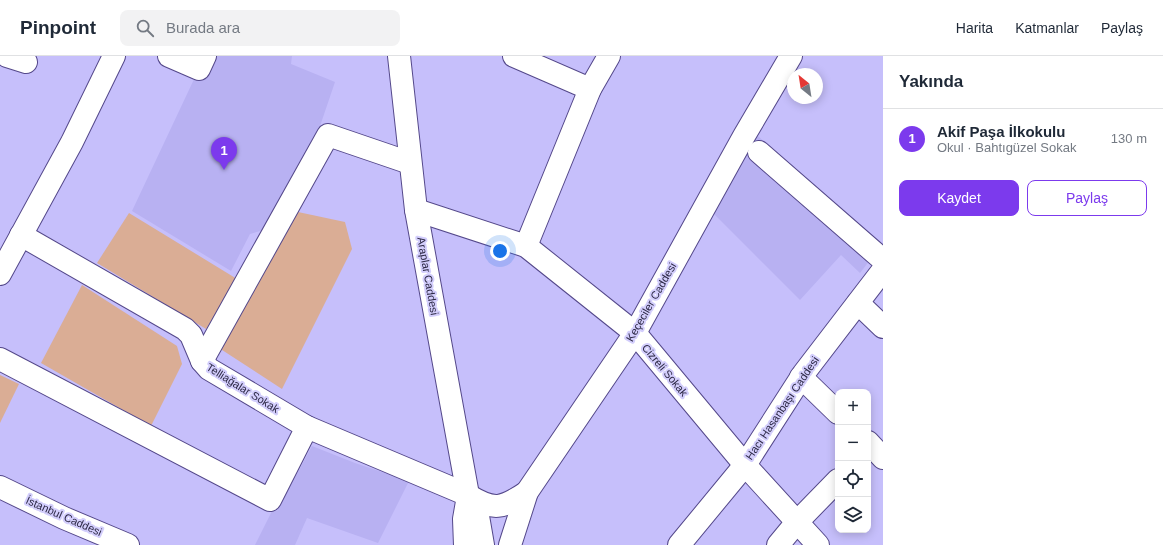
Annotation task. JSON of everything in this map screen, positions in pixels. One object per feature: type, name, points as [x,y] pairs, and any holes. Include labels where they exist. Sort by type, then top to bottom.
[{"type":"street","points":[[0,274],[72,142],[114,56]]},
{"type":"street","points":[[169,56],[199,69],[205,56]]},
{"type":"street","name":"Araplar Caddesi","points":[[399,56],[416,210],[468,495],[478,516],[483,545]]},
{"type":"street","points":[[514,56],[590,89]]},
{"type":"street","points":[[526,246],[590,89],[609,56]]},
{"type":"street","name":"Keçeciler Caddesi","points":[[510,545],[527,492],[635,333],[744,136],[791,56]]},
{"type":"street","points":[[202,362],[328,134],[410,163]]},
{"type":"street","points":[[759,152],[883,260]]},
{"type":"street","name":"Cizreli Sokak","points":[[416,210],[526,246],[635,333],[745,465],[818,545]]},
{"type":"street","name":"Telliağalar Sokak","points":[[21,235],[185,329],[191,335],[202,362],[209,369],[307,427],[468,495],[482,504],[495,507],[510,503],[527,492]]},
{"type":"street","name":"Hacı Hasanbaşı Caddesi","points":[[683,544],[745,465],[801,377],[883,270]]},
{"type":"street","points":[[858,303],[883,327]]},
{"type":"street","points":[[0,359],[270,500],[307,427]]},
{"type":"street","points":[[801,377],[835,410]]},
{"type":"street","points":[[778,545],[797,522],[835,483]]},
{"type":"street","name":"İstanbul Caddesi","points":[[0,487],[64,518],[128,545]]},
{"type":"street","points":[[491,545],[527,492]]},
{"type":"street","name":"Araplar Caddesi","points":[[465,545],[464,519],[468,495]]},
{"type":"shaded area","points":[[211,56],[292,56],[291,64],[335,82],[319,129],[264,230],[250,234],[231,271],[132,211],[196,75]]},
{"type":"shaded area","points":[[749,128],[840,210],[877,251],[860,273],[841,255],[800,300],[706,206]]},
{"type":"shaded area","points":[[298,212],[345,222],[352,249],[282,389],[219,348]]},
{"type":"shaded area","points":[[129,213],[237,279],[206,329],[97,263]]},
{"type":"shaded area","points":[[82,285],[177,346],[182,364],[151,426],[41,363]]},
{"type":"shaded area","points":[[0,375],[19,384],[0,423]]},
{"type":"shaded area","points":[[312,446],[355,463],[409,481],[378,543],[307,518],[295,545],[255,545],[273,509],[277,511]]},
{"type":"place","name":"Akif Paşa İlkokulu","points":[[224,170]]}]
